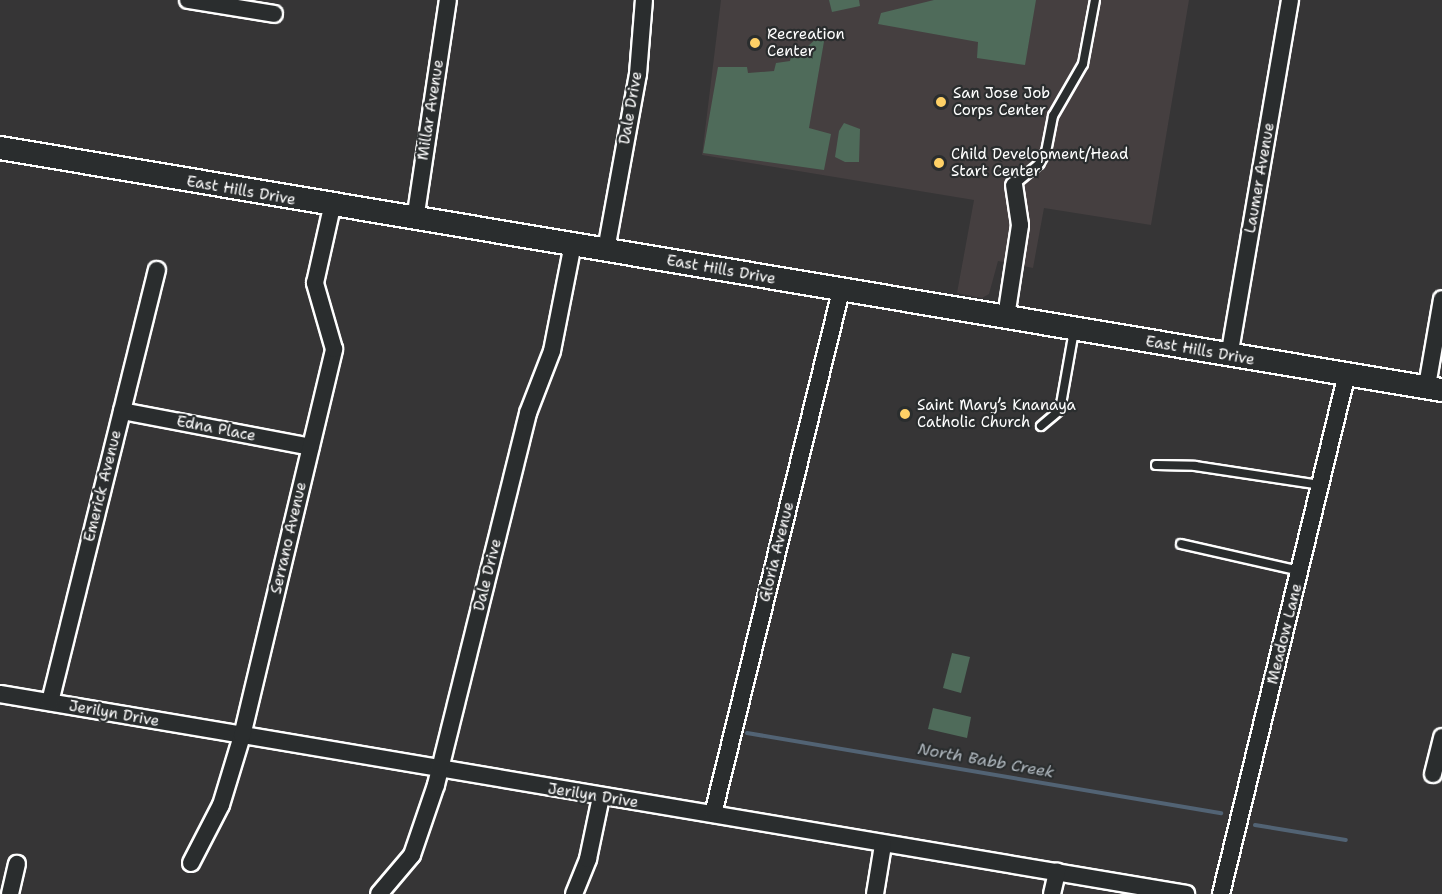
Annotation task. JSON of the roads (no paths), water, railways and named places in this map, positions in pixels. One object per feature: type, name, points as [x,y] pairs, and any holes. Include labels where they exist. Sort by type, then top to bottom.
[{"type":"street","points":[[188,0],[274,14]]},
{"type":"street","name":"Millar Avenue","points":[[415,220],[448,0]]},
{"type":"street","name":"Dale Drive","points":[[606,250],[638,74],[644,0]]},
{"type":"street","name":"Laumer Avenue","points":[[1229,357],[1290,0]]},
{"type":"street","name":"East Hills Drive","points":[[0,148],[333,207],[573,244],[842,291],[1075,328],[1229,357],[1347,373],[1434,388]]},
{"type":"street","points":[[1006,317],[1020,225],[1014,184]]},
{"type":"street","name":"Serrano Avenue","points":[[191,863],[220,806],[242,736],[334,349],[315,283],[333,207]]},
{"type":"street","name":"Dale Drive","points":[[379,894],[412,855],[440,771],[528,413],[552,351],[573,244]]},
{"type":"street","name":"Emerick Avenue","points":[[50,702],[156,270]]},
{"type":"street","name":"Gloria Avenue","points":[[713,814],[842,291]]},
{"type":"street","points":[[1434,388],[1442,299]]},
{"type":"street","name":"Meadow Lane","points":[[1221,894],[1347,373]]},
{"type":"street","name":"Edna Place","points":[[122,411],[311,447]]},
{"type":"street","name":"Jerilyn Drive","points":[[0,694],[440,771],[713,814],[883,845],[1186,894]]},
{"type":"street","points":[[1433,774],[1442,737]]},
{"type":"street","points":[[574,894],[588,859],[601,797]]},
{"type":"street","points":[[875,894],[883,845]]},
{"type":"street","points":[[10,894],[17,864]]},
{"type":"street","points":[[1052,894],[1057,872]]},
{"type":"lane","points":[[1014,184],[1039,164],[1046,152],[1053,116],[1083,64],[1095,0]]},
{"type":"lane","points":[[1041,426],[1060,410],[1075,328]]},
{"type":"lane","points":[[1156,465],[1205,467],[1321,485]]},
{"type":"lane","points":[[1181,544],[1300,571]]},
{"type":"waterway","name":"North Babb Creek","points":[[747,733],[1221,813]]},
{"type":"waterway","name":"North Babb Creek","points":[[1255,825],[1346,840]]},
{"type":"place","name":"Recreation Center","points":[[755,43]]},
{"type":"place","name":"San Jose Job Corps Center","points":[[941,102]]},
{"type":"place","name":"Child Development/Head Start Center","points":[[939,163]]},
{"type":"place","name":"Saint Mary’s Knanaya Catholic Church","points":[[905,414]]}]
